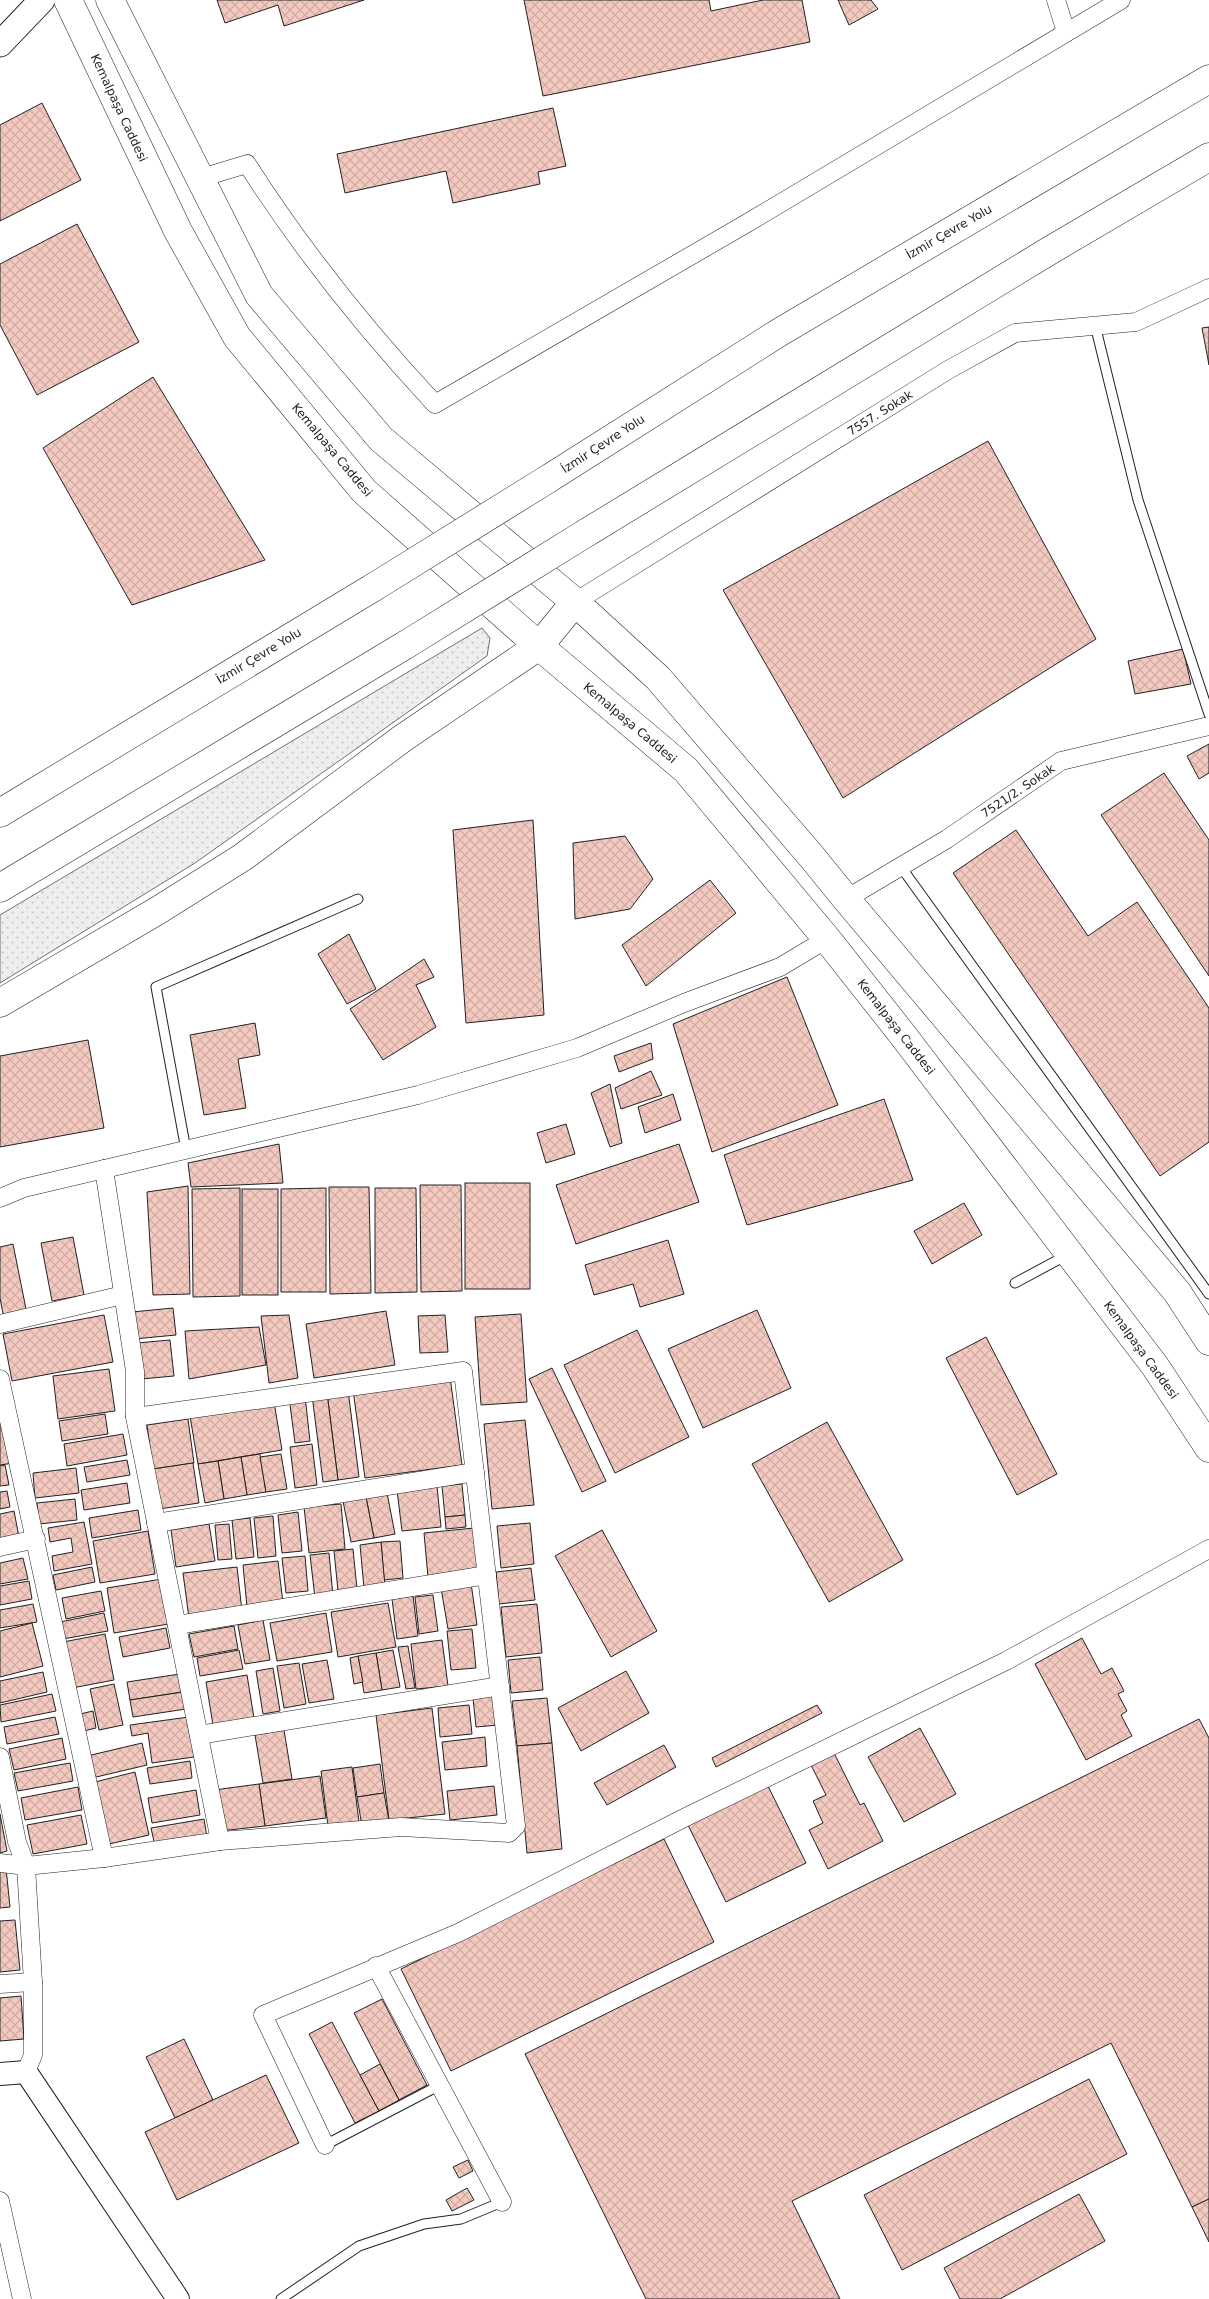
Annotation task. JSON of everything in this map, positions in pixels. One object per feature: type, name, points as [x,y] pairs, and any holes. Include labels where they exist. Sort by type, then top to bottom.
[{"type":"main road","points":[[0,44],[42,0]]},
{"type":"main road","name":"Kemalpaşa Caddesi","points":[[68,0],[178,231],[237,337],[364,491],[538,646],[686,770],[827,939],[1070,1254],[1155,1366],[1209,1448]]},
{"type":"main road","points":[[110,0],[259,295],[381,439],[575,602],[658,678],[806,850],[1177,1292],[1209,1341]]},
{"type":"main road","name":"İzmir Çevre Yolu","points":[[0,813],[374,587],[780,332],[1209,79]]},
{"type":"main road","points":[[0,888],[407,644],[1040,256],[1209,157]]},
{"type":"main road","points":[[0,1003],[157,912],[243,857],[404,738],[538,646],[575,602]]},
{"type":"street","points":[[1056,0],[1066,32]]},
{"type":"street","points":[[201,178],[247,164],[306,250],[382,348],[434,404],[758,217],[1121,0]]},
{"type":"street","name":"7557. Sokak","points":[[575,602],[948,370],[1015,333],[1136,322],[1209,288]]},
{"type":"street","name":"7521/2. Sokak","points":[[846,899],[947,839],[1061,761],[1209,726]]},
{"type":"street","points":[[0,1198],[24,1188],[418,1095],[577,1048],[684,1003],[780,967],[827,939]]},
{"type":"street","points":[[104,1170],[135,1371],[135,1417],[220,1841]]},
{"type":"street","points":[[0,1324],[123,1294]]},
{"type":"street","points":[[0,1863],[26,1866],[104,1858],[220,1841],[401,1828],[509,1833],[516,1826],[463,1371],[135,1417]]},
{"type":"street","points":[[0,1379],[104,1858]]},
{"type":"street","points":[[156,1523],[474,1472]]},
{"type":"street","points":[[0,1547],[36,1539]]},
{"type":"street","points":[[325,2145],[263,2016],[376,1966],[458,1933],[686,1817],[1006,1661],[1209,1549]]},
{"type":"street","points":[[177,1625],[487,1576]]},
{"type":"street","points":[[199,1735],[500,1686]]},
{"type":"street","points":[[0,1757],[17,1842],[26,1866],[33,1982],[33,2055],[26,2072]]},
{"type":"street","points":[[376,1966],[502,2202]]},
{"type":"street","points":[[0,1984],[33,1982]]},
{"type":"street","points":[[0,2074],[26,2072]]},
{"type":"street","points":[[26,2072],[178,2299]]},
{"type":"street","points":[[0,2201],[22,2299]]},
{"type":"lane","points":[[1095,325],[1138,500],[1209,714]]},
{"type":"lane","points":[[901,867],[1209,1294]]},
{"type":"lane","points":[[186,1150],[156,987],[358,899]]},
{"type":"lane","points":[[1015,1283],[1070,1254]]},
{"type":"lane","points":[[325,2145],[440,2085]]},
{"type":"lane","points":[[281,2299],[359,2246],[424,2224],[461,2219],[502,2202]]},
{"type":"shaded area","points":[[482,628],[490,638],[487,656],[195,863],[0,983],[0,915]]},
{"type":"building","points":[[217,0],[364,0],[284,26],[278,5],[225,23]]},
{"type":"building","points":[[524,0],[709,0],[711,11],[763,0],[802,0],[810,42],[543,96]]},
{"type":"building","points":[[838,0],[871,0],[878,9],[849,25]]},
{"type":"building","points":[[42,103],[81,180],[0,221],[0,125]]},
{"type":"building","points":[[553,108],[566,166],[538,172],[540,184],[453,203],[446,171],[345,193],[337,154]]},
{"type":"building","points":[[77,224],[139,342],[37,395],[0,325],[0,264]]},
{"type":"building","points":[[1209,327],[1209,365],[1202,328]]},
{"type":"building","points":[[153,377],[265,560],[132,605],[43,448]]},
{"type":"building","points":[[988,441],[1096,639],[843,798],[723,590]]},
{"type":"building","points":[[1183,649],[1191,684],[1135,694],[1128,661]]},
{"type":"building","points":[[1209,744],[1209,773],[1199,779],[1187,756]]},
{"type":"building","points":[[1164,773],[1209,840],[1209,976],[1101,815]]},
{"type":"building","points":[[533,820],[544,1015],[466,1023],[453,830]]},
{"type":"building","points":[[1016,830],[1088,936],[1137,902],[1209,1008],[1209,1142],[1160,1176],[953,873]]},
{"type":"building","points":[[625,836],[653,879],[630,909],[575,919],[573,843]]},
{"type":"building","points":[[710,880],[736,913],[646,986],[622,945]]},
{"type":"building","points":[[349,934],[376,989],[347,1004],[318,954]]},
{"type":"building","points":[[424,959],[434,977],[416,985],[436,1027],[383,1060],[350,1009]]},
{"type":"building","points":[[787,977],[838,1105],[712,1152],[673,1024]]},
{"type":"building","points":[[255,1023],[260,1055],[238,1059],[246,1108],[204,1115],[190,1035]]},
{"type":"building","points":[[88,1040],[104,1128],[0,1147],[0,1056]]},
{"type":"building","points":[[651,1043],[653,1059],[619,1072],[614,1056]]},
{"type":"building","points":[[651,1071],[662,1095],[621,1109],[615,1088]]},
{"type":"building","points":[[610,1084],[622,1143],[610,1147],[591,1093]]},
{"type":"building","points":[[673,1094],[681,1120],[645,1133],[638,1107]]},
{"type":"building","points":[[884,1099],[913,1180],[747,1225],[724,1155]]},
{"type":"building","points":[[566,1124],[575,1154],[546,1163],[537,1133]]},
{"type":"building","points":[[279,1144],[283,1183],[191,1187],[188,1163]]},
{"type":"building","points":[[679,1144],[699,1202],[576,1244],[556,1185]]},
{"type":"building","points":[[465,1183],[530,1183],[530,1289],[465,1289]]},
{"type":"building","points":[[420,1185],[461,1185],[462,1291],[421,1292]]},
{"type":"building","points":[[188,1186],[190,1294],[153,1295],[147,1192]]},
{"type":"building","points":[[329,1187],[369,1187],[371,1293],[330,1294]]},
{"type":"building","points":[[240,1188],[240,1296],[193,1297],[192,1189]]},
{"type":"building","points":[[326,1188],[326,1292],[281,1292],[281,1189]]},
{"type":"building","points":[[375,1188],[416,1188],[417,1292],[375,1293]]},
{"type":"building","points":[[242,1189],[278,1189],[278,1295],[242,1295]]},
{"type":"building","points":[[964,1203],[982,1235],[932,1264],[914,1231]]},
{"type":"building","points":[[73,1237],[84,1295],[52,1301],[41,1243]]},
{"type":"building","points":[[668,1240],[684,1294],[640,1307],[633,1284],[594,1295],[585,1265]]},
{"type":"building","points":[[13,1244],[27,1314],[4,1319],[0,1298],[0,1247]]},
{"type":"building","points":[[173,1308],[176,1335],[134,1339],[132,1312]]},
{"type":"building","points":[[757,1310],[791,1388],[703,1428],[668,1349]]},
{"type":"building","points":[[386,1311],[395,1365],[314,1378],[306,1324]]},
{"type":"building","points":[[521,1314],[527,1402],[481,1405],[475,1317]]},
{"type":"building","points":[[104,1315],[113,1362],[12,1381],[3,1334]]},
{"type":"building","points":[[289,1315],[298,1378],[269,1383],[261,1316]]},
{"type":"building","points":[[445,1315],[448,1352],[420,1353],[418,1316]]},
{"type":"building","points":[[259,1327],[266,1365],[189,1379],[185,1331]]},
{"type":"building","points":[[637,1330],[689,1437],[615,1473],[564,1365]]},
{"type":"building","points":[[986,1337],[1057,1474],[1017,1495],[946,1358]]},
{"type":"building","points":[[170,1340],[174,1376],[141,1379],[137,1343]]},
{"type":"building","points":[[552,1368],[606,1481],[582,1492],[529,1379]]},
{"type":"building","points":[[109,1369],[115,1411],[58,1419],[53,1376]]},
{"type":"building","points":[[450,1377],[462,1465],[365,1478],[353,1390]]},
{"type":"building","points":[[348,1390],[359,1477],[338,1480],[327,1393]]},
{"type":"building","points":[[327,1393],[338,1480],[323,1482],[312,1395]]},
{"type":"building","points":[[305,1396],[310,1441],[295,1443],[289,1397]]},
{"type":"building","points":[[274,1402],[282,1450],[198,1464],[190,1416]]},
{"type":"building","points":[[105,1414],[108,1434],[62,1441],[59,1421]]},
{"type":"building","points":[[188,1419],[194,1463],[153,1469],[147,1425]]},
{"type":"building","points":[[0,1420],[14,1463],[0,1465]]},
{"type":"building","points":[[525,1420],[534,1505],[492,1509],[484,1424]]},
{"type":"building","points":[[827,1422],[903,1560],[829,1602],[752,1464]]},
{"type":"building","points":[[123,1434],[127,1455],[67,1466],[64,1444]]},
{"type":"building","points":[[312,1444],[317,1485],[295,1488],[290,1447]]},
{"type":"building","points":[[260,1454],[266,1492],[247,1495],[241,1457]]},
{"type":"building","points":[[281,1454],[287,1489],[266,1492],[260,1457]]},
{"type":"building","points":[[241,1457],[247,1495],[224,1499],[218,1461]]},
{"type":"building","points":[[127,1460],[130,1475],[87,1482],[84,1467]]},
{"type":"building","points":[[218,1461],[224,1499],[205,1503],[198,1464]]},
{"type":"building","points":[[193,1463],[199,1503],[159,1509],[153,1469]]},
{"type":"building","points":[[5,1465],[9,1485],[0,1486],[0,1466]]},
{"type":"building","points":[[76,1468],[79,1493],[35,1498],[33,1473]]},
{"type":"building","points":[[127,1483],[130,1503],[84,1510],[81,1490]]},
{"type":"building","points":[[462,1484],[465,1515],[445,1517],[442,1486]]},
{"type":"building","points":[[437,1486],[441,1527],[402,1531],[397,1490]]},
{"type":"building","points":[[7,1491],[10,1507],[0,1509],[0,1492]]},
{"type":"building","points":[[387,1493],[395,1534],[374,1538],[366,1497]]},
{"type":"building","points":[[366,1497],[374,1538],[351,1542],[343,1501]]},
{"type":"building","points":[[75,1499],[77,1520],[39,1524],[37,1503]]},
{"type":"building","points":[[341,1504],[345,1549],[309,1553],[304,1507]]},
{"type":"building","points":[[138,1510],[141,1530],[92,1538],[89,1518]]},
{"type":"building","points":[[14,1511],[19,1537],[0,1540],[0,1514]]},
{"type":"building","points":[[298,1512],[302,1551],[282,1553],[278,1515]]},
{"type":"building","points":[[465,1515],[466,1527],[446,1529],[445,1517]]},
{"type":"building","points":[[273,1516],[276,1556],[258,1558],[254,1518]]},
{"type":"building","points":[[250,1518],[254,1557],[236,1559],[232,1520]]},
{"type":"building","points":[[84,1522],[92,1564],[54,1571],[52,1556],[73,1552],[71,1538],[50,1542],[48,1528]]},
{"type":"building","points":[[530,1523],[534,1564],[501,1568],[497,1526]]},
{"type":"building","points":[[209,1524],[215,1561],[176,1567],[171,1530]]},
{"type":"building","points":[[229,1524],[232,1559],[218,1560],[215,1525]]},
{"type":"building","points":[[474,1528],[479,1573],[428,1577],[424,1533]]},
{"type":"building","points":[[602,1530],[657,1631],[611,1657],[555,1556]]},
{"type":"building","points":[[148,1531],[155,1574],[100,1583],[93,1541]]},
{"type":"building","points":[[400,1541],[403,1578],[384,1580],[381,1542]]},
{"type":"building","points":[[381,1542],[385,1586],[364,1588],[360,1545]]},
{"type":"building","points":[[353,1549],[357,1589],[338,1591],[334,1551]]},
{"type":"building","points":[[329,1553],[333,1596],[315,1598],[310,1555]]},
{"type":"building","points":[[305,1556],[308,1591],[286,1593],[282,1558]]},
{"type":"building","points":[[23,1558],[28,1579],[0,1584],[0,1563]]},
{"type":"building","points":[[278,1561],[283,1603],[247,1607],[243,1565]]},
{"type":"building","points":[[92,1567],[95,1582],[56,1590],[53,1575]]},
{"type":"building","points":[[237,1567],[242,1611],[189,1618],[183,1573]]},
{"type":"building","points":[[531,1568],[535,1600],[499,1604],[496,1572]]},
{"type":"building","points":[[162,1579],[169,1624],[114,1633],[107,1588]]},
{"type":"building","points":[[29,1581],[32,1599],[0,1605],[0,1586]]},
{"type":"building","points":[[471,1583],[477,1625],[448,1629],[441,1588]]},
{"type":"building","points":[[101,1591],[105,1611],[66,1619],[62,1598]]},
{"type":"building","points":[[433,1595],[438,1631],[419,1634],[415,1597]]},
{"type":"building","points":[[413,1596],[418,1636],[397,1639],[392,1599]]},
{"type":"building","points":[[388,1603],[396,1647],[338,1657],[331,1612]]},
{"type":"building","points":[[33,1604],[37,1622],[0,1628],[0,1610]]},
{"type":"building","points":[[537,1604],[542,1653],[506,1657],[501,1607]]},
{"type":"building","points":[[104,1613],[108,1631],[63,1639],[60,1622]]},
{"type":"building","points":[[326,1613],[332,1652],[277,1661],[270,1623]]},
{"type":"building","points":[[263,1620],[270,1660],[245,1664],[238,1625]]},
{"type":"building","points":[[32,1623],[43,1666],[0,1677],[0,1631]]},
{"type":"building","points":[[234,1626],[238,1649],[194,1657],[189,1634]]},
{"type":"building","points":[[166,1628],[170,1648],[123,1657],[119,1637]]},
{"type":"building","points":[[472,1629],[476,1668],[451,1670],[447,1631]]},
{"type":"building","points":[[105,1634],[114,1680],[72,1688],[63,1642]]},
{"type":"building","points":[[1082,1638],[1101,1674],[1112,1668],[1124,1691],[1118,1694],[1127,1711],[1121,1715],[1132,1736],[1086,1760],[1035,1664]]},
{"type":"building","points":[[442,1640],[448,1686],[416,1689],[411,1644]]},
{"type":"building","points":[[408,1646],[415,1688],[406,1689],[398,1647]]},
{"type":"building","points":[[239,1650],[243,1669],[200,1676],[197,1658]]},
{"type":"building","points":[[393,1650],[400,1687],[382,1690],[376,1653]]},
{"type":"building","points":[[376,1653],[382,1690],[364,1693],[358,1656]]},
{"type":"building","points":[[358,1656],[363,1682],[354,1684],[350,1658]]},
{"type":"building","points":[[540,1657],[543,1690],[511,1693],[508,1660]]},
{"type":"building","points":[[327,1660],[334,1699],[309,1703],[302,1664]]},
{"type":"building","points":[[299,1663],[306,1704],[284,1708],[277,1666]]},
{"type":"building","points":[[273,1668],[280,1711],[263,1714],[256,1671]]},
{"type":"building","points":[[626,1671],[649,1713],[581,1751],[558,1708]]},
{"type":"building","points":[[43,1672],[47,1692],[0,1703],[0,1681]]},
{"type":"building","points":[[180,1674],[183,1692],[130,1700],[127,1682]]},
{"type":"building","points":[[247,1675],[254,1718],[213,1725],[206,1682]]},
{"type":"building","points":[[114,1684],[123,1725],[99,1730],[90,1689]]},
{"type":"building","points":[[183,1692],[186,1709],[133,1717],[130,1700]]},
{"type":"building","points":[[52,1694],[56,1711],[1,1722],[0,1705]]},
{"type":"building","points":[[495,1695],[498,1725],[476,1727],[473,1698]]},
{"type":"building","points":[[547,1698],[552,1743],[517,1746],[512,1701]]},
{"type":"building","points":[[469,1705],[472,1734],[440,1737],[438,1708]]},
{"type":"building","points":[[817,1705],[822,1713],[716,1767],[712,1758]]},
{"type":"building","points":[[432,1708],[445,1814],[389,1820],[376,1715]]},
{"type":"building","points":[[93,1711],[96,1728],[84,1731],[80,1714]]},
{"type":"building","points":[[55,1717],[59,1734],[7,1744],[4,1727]]},
{"type":"building","points":[[189,1717],[194,1757],[152,1763],[148,1733],[132,1736],[130,1725]]},
{"type":"building","points":[[1199,1719],[1209,1738],[1209,2199],[1192,2207],[1111,2043],[792,2201],[840,2299],[646,2299],[525,2054]]},
{"type":"building","points":[[920,1728],[956,1794],[904,1822],[868,1757]]},
{"type":"building","points":[[284,1730],[292,1779],[263,1783],[255,1735]]},
{"type":"building","points":[[485,1737],[487,1766],[445,1770],[442,1742]]},
{"type":"building","points":[[62,1738],[66,1759],[14,1770],[9,1749]]},
{"type":"building","points":[[142,1743],[147,1765],[92,1778],[87,1756]]},
{"type":"building","points":[[552,1743],[562,1849],[527,1853],[517,1746]]},
{"type":"building","points":[[664,1745],[676,1767],[607,1805],[594,1783]]},
{"type":"building","points":[[833,1751],[860,1805],[864,1803],[883,1841],[828,1869],[809,1830],[823,1823],[813,1801],[826,1795],[810,1763]]},
{"type":"building","points":[[190,1761],[192,1778],[150,1784],[147,1768]]},
{"type":"building","points":[[70,1763],[73,1781],[18,1791],[14,1773]]},
{"type":"building","points":[[380,1764],[384,1793],[357,1797],[353,1768]]},
{"type":"building","points":[[352,1767],[359,1822],[328,1826],[321,1771]]},
{"type":"building","points":[[135,1772],[149,1835],[109,1844],[95,1782]]},
{"type":"building","points":[[320,1776],[326,1818],[265,1826],[259,1784]]},
{"type":"building","points":[[766,1782],[806,1863],[726,1902],[686,1821]]},
{"type":"building","points":[[259,1784],[265,1826],[220,1831],[214,1790]]},
{"type":"building","points":[[494,1786],[497,1815],[450,1820],[447,1791]]},
{"type":"building","points":[[78,1787],[82,1810],[25,1820],[21,1798]]},
{"type":"building","points":[[196,1790],[200,1815],[152,1823],[148,1798]]},
{"type":"building","points":[[384,1793],[389,1821],[362,1826],[357,1797]]},
{"type":"building","points":[[0,1814],[7,1851],[0,1853]]},
{"type":"building","points":[[81,1815],[87,1844],[33,1854],[27,1825]]},
{"type":"building","points":[[204,1819],[207,1837],[155,1846],[151,1828]]},
{"type":"building","points":[[664,1839],[714,1942],[451,2071],[401,1969]]},
{"type":"building","points":[[0,1868],[6,1868],[10,1907],[0,1908]]},
{"type":"building","points":[[15,1920],[20,1970],[0,1972],[0,1921]]},
{"type":"building","points":[[21,1996],[24,2039],[0,2041],[0,1998]]},
{"type":"building","points":[[382,1999],[427,2085],[399,2100],[354,2013]]},
{"type":"building","points":[[332,2022],[379,2111],[355,2123],[309,2034]]},
{"type":"building","points":[[184,2039],[213,2100],[175,2118],[146,2057]]},
{"type":"building","points":[[380,2064],[399,2100],[379,2111],[360,2075]]},
{"type":"building","points":[[266,2075],[299,2143],[177,2200],[145,2132]]},
{"type":"building","points":[[1089,2079],[1127,2154],[902,2270],[864,2195]]},
{"type":"building","points":[[468,2160],[473,2171],[459,2178],[453,2167]]},
{"type":"building","points":[[467,2188],[474,2200],[452,2211],[446,2200]]},
{"type":"building","points":[[1079,2194],[1105,2241],[1000,2299],[960,2299],[944,2268]]},
{"type":"building","points":[[1209,2199],[1209,2242],[1192,2207]]}]
